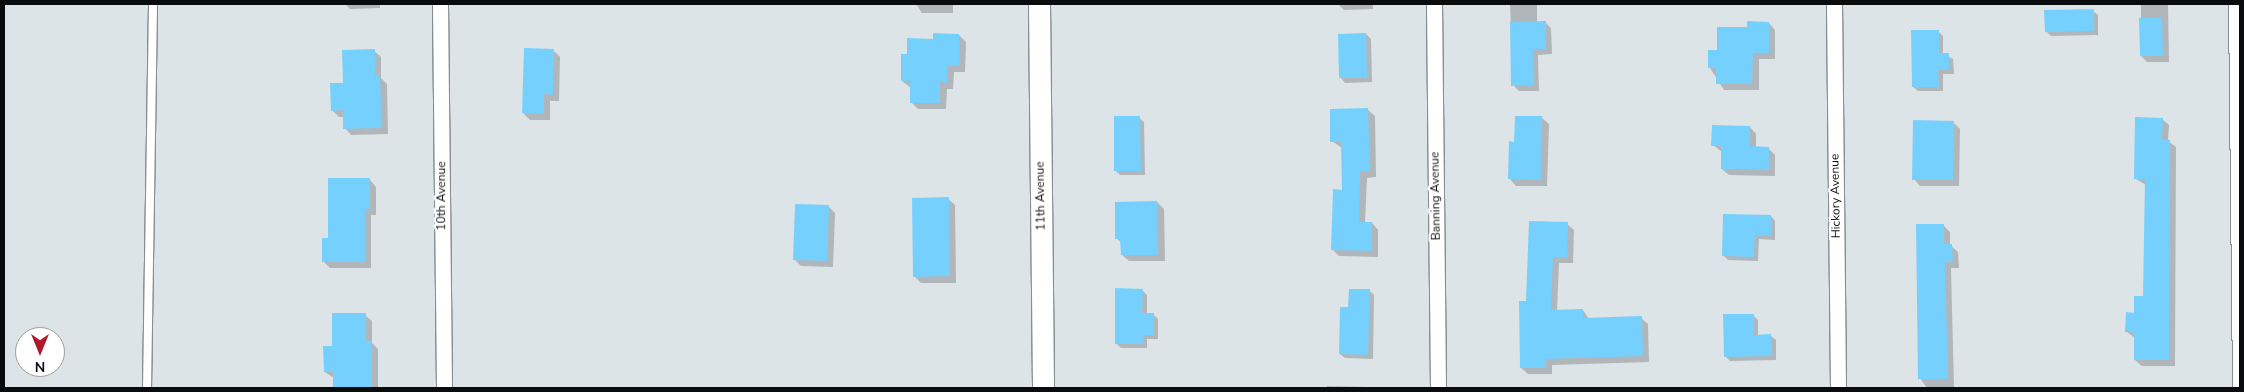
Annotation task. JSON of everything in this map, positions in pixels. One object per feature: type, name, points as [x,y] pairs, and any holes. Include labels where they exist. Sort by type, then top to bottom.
[{"type":"main road","name":"11th Avenue","points":[[1039,4],[1043,388]]},
{"type":"street","name":"10th Avenue","points":[[440,4],[444,388]]},
{"type":"street","name":"Banning Avenue","points":[[1434,4],[1438,388]]},
{"type":"street","name":"Hickory Avenue","points":[[1834,4],[1838,388]]},
{"type":"street","points":[[2236,4],[2240,387]]},
{"type":"lane","points":[[147,388],[153,4]]},
{"type":"building","points":[[2094,9],[2094,31],[2045,32],[2044,10]]},
{"type":"building","points":[[2139,18],[2162,18],[2163,56],[2140,56]]},
{"type":"building","points":[[1546,21],[1546,49],[1533,49],[1534,85],[1511,86],[1510,22]]},
{"type":"building","points":[[1747,21],[1769,22],[1769,53],[1753,53],[1752,84],[1716,84],[1716,68],[1708,68],[1708,50],[1717,50],[1717,27],[1747,27]]},
{"type":"building","points":[[1911,30],[1939,30],[1939,53],[1949,53],[1949,70],[1938,70],[1939,87],[1912,87]]},
{"type":"building","points":[[933,33],[959,34],[959,66],[947,66],[947,83],[940,82],[940,103],[910,103],[910,81],[901,81],[901,54],[907,54],[907,38],[933,39]]},
{"type":"building","points":[[1366,33],[1367,78],[1339,78],[1338,34]]},
{"type":"building","points":[[524,48],[554,49],[553,95],[544,94],[544,114],[522,113]]},
{"type":"building","points":[[375,49],[375,76],[380,76],[382,128],[343,129],[343,110],[331,111],[330,83],[343,83],[342,50]]},
{"type":"building","points":[[1368,108],[1370,171],[1360,171],[1359,222],[1372,222],[1372,251],[1331,250],[1333,189],[1342,190],[1341,142],[1330,142],[1330,109]]},
{"type":"building","points":[[1114,116],[1140,116],[1141,171],[1114,171]]},
{"type":"building","points":[[1515,116],[1542,116],[1541,180],[1508,179],[1509,141],[1514,142]]},
{"type":"building","points":[[2135,117],[2163,118],[2162,139],[2170,140],[2169,360],[2134,360],[2134,332],[2125,332],[2126,312],[2134,313],[2134,296],[2143,296],[2145,179],[2134,179]]},
{"type":"building","points":[[1913,120],[1954,121],[1953,180],[1912,180]]},
{"type":"building","points":[[1712,125],[1750,126],[1750,146],[1769,147],[1769,170],[1721,169],[1721,146],[1711,146]]},
{"type":"building","points":[[328,178],[370,178],[370,209],[365,209],[365,262],[322,262],[322,238],[328,238]]},
{"type":"building","points":[[949,197],[950,276],[913,277],[912,198]]},
{"type":"building","points":[[1157,201],[1158,255],[1121,255],[1120,239],[1115,239],[1115,202]]},
{"type":"building","points":[[795,204],[829,205],[827,261],[793,260]]},
{"type":"building","points":[[1723,214],[1771,215],[1771,236],[1755,235],[1754,257],[1722,256]]},
{"type":"building","points":[[1529,221],[1568,222],[1567,258],[1553,257],[1551,310],[1583,309],[1583,318],[1642,316],[1643,356],[1546,359],[1546,368],[1520,368],[1519,301],[1526,301]]},
{"type":"building","points":[[1916,224],[1944,224],[1944,244],[1952,244],[1953,262],[1945,262],[1948,379],[1918,379]]},
{"type":"building","points":[[1115,288],[1143,289],[1142,313],[1154,313],[1154,335],[1143,335],[1143,344],[1115,344]]},
{"type":"building","points":[[1349,289],[1370,289],[1368,355],[1339,354],[1340,307],[1348,307]]},
{"type":"building","points":[[332,313],[366,313],[366,341],[372,341],[372,388],[333,388],[333,372],[324,372],[323,346],[332,346]]},
{"type":"building","points":[[1723,314],[1754,314],[1754,335],[1771,334],[1772,356],[1724,357]]}]
